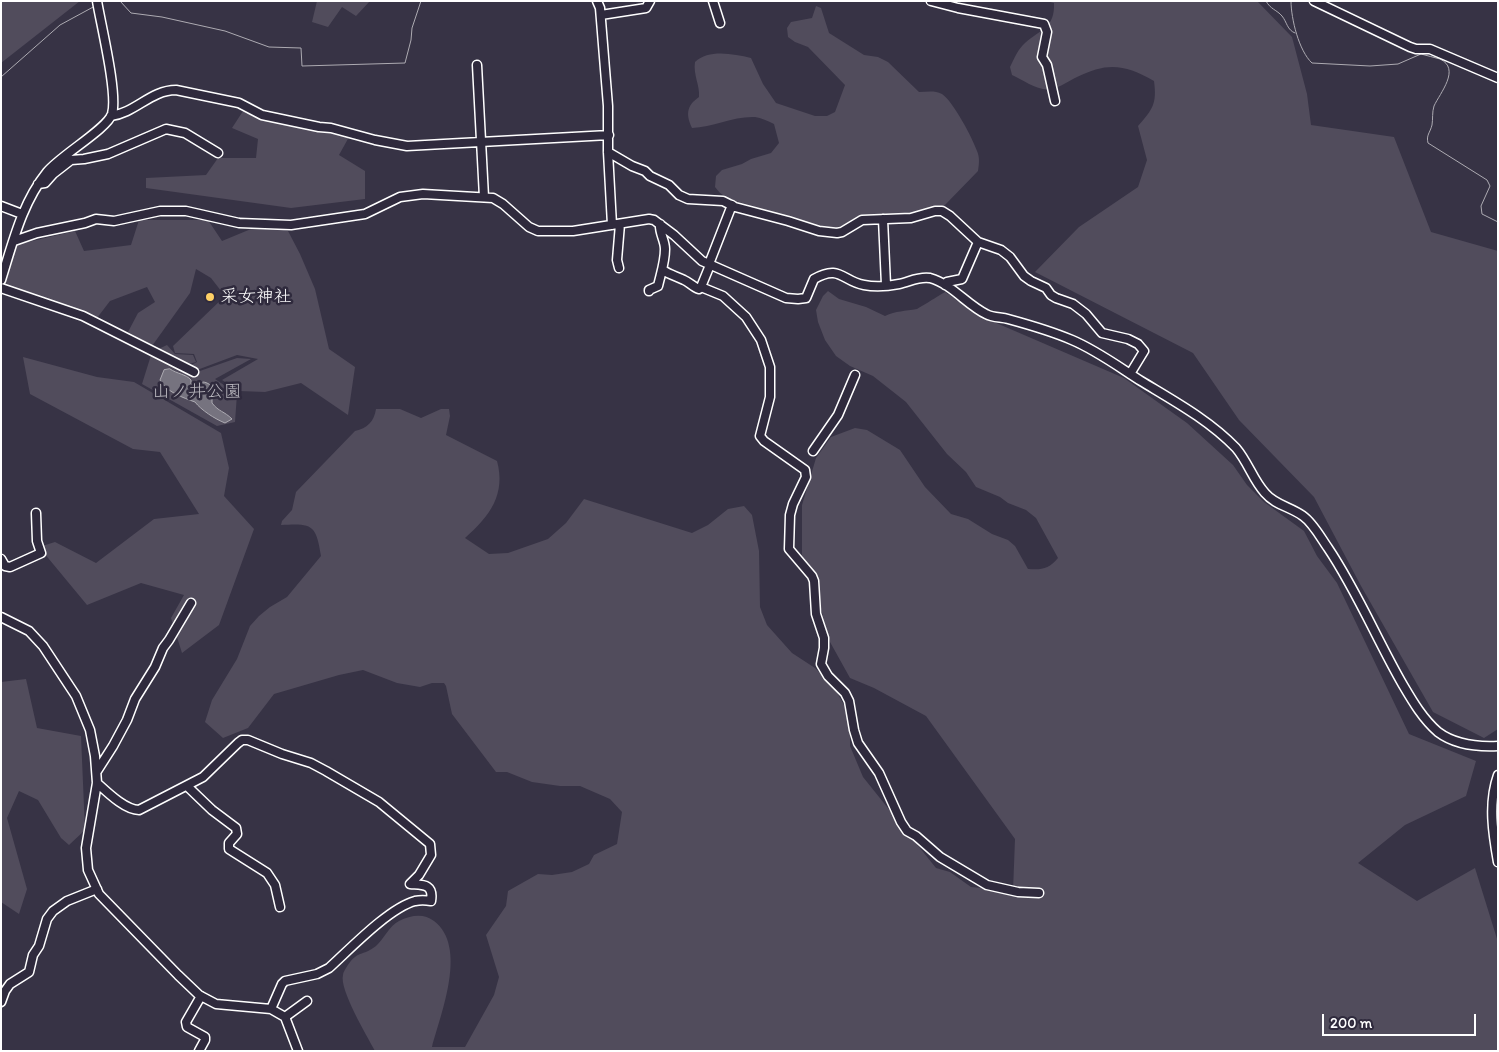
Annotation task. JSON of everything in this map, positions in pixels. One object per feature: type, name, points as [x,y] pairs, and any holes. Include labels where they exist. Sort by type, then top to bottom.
[{"type":"street","points":[[96,1],[112,88],[111,116]]},
{"type":"street","points":[[597,1],[601,15],[609,135],[608,152],[619,268]]},
{"type":"street","points":[[601,15],[646,8],[650,1]]},
{"type":"street","points":[[713,1],[720,22]]},
{"type":"street","points":[[931,1],[1044,24],[1047,32],[1042,56],[1047,65],[1055,101]]},
{"type":"street","points":[[1314,1],[1416,49],[1430,49],[1498,78]]},
{"type":"street","points":[[477,65],[484,197]]},
{"type":"street","points":[[1,280],[22,214],[38,184],[48,171],[63,156],[103,126],[111,116],[125,112],[166,91],[176,90],[239,103],[262,115],[407,146],[609,135]]},
{"type":"street","points":[[38,184],[45,184],[53,174],[70,160],[108,154],[166,128],[185,134],[218,153]]},
{"type":"street","points":[[608,152],[632,166],[645,170],[684,198],[718,200],[827,232],[842,232],[862,220],[911,218],[935,211],[942,211],[978,242],[1001,250],[1010,257],[1024,276],[1031,281],[1046,288],[1056,298],[1073,304],[1086,314],[1102,333],[1128,339],[1138,344],[1144,351],[1130,374]]},
{"type":"street","points":[[14,241],[37,233],[85,223],[94,219],[114,221],[160,211],[186,211],[239,223],[283,226],[365,214],[400,197],[409,195],[484,197],[498,200],[523,222],[538,231],[564,232],[649,219],[654,220],[674,235],[698,258],[782,297],[792,299],[806,298],[814,279],[826,274],[839,273],[862,285],[886,285],[930,278],[945,285],[988,316],[1001,317],[1057,333],[1078,342],[1196,415],[1229,441],[1245,459],[1257,484],[1266,495],[1274,502],[1301,515],[1307,520],[1342,570],[1397,675],[1416,706],[1431,725],[1457,742],[1498,746]]},
{"type":"street","points":[[732,205],[701,287],[723,296],[746,317],[761,340],[770,367],[770,397],[760,436],[764,441],[805,470],[806,473],[790,514],[789,549],[812,576],[816,585],[816,614],[824,638],[821,664],[828,676],[845,693],[849,701],[858,742],[879,773],[907,831],[916,836],[940,857],[987,885],[1018,892],[1039,893]]},
{"type":"street","points":[[1,206],[22,214]]},
{"type":"street","points":[[883,219],[886,285]]},
{"type":"street","points":[[649,291],[658,286],[663,270],[665,247],[659,230],[660,224]]},
{"type":"street","points":[[945,285],[947,282],[962,279],[978,242]]},
{"type":"street","points":[[663,270],[699,289]]},
{"type":"street","points":[[1,288],[83,316],[194,372]]},
{"type":"street","points":[[813,451],[838,415],[855,375]]},
{"type":"street","points":[[1,559],[5,566],[12,567],[41,553],[38,541],[36,512]]},
{"type":"street","points":[[97,771],[127,720],[135,699],[155,667],[163,648],[191,603]]},
{"type":"street","points":[[1,617],[24,628],[36,639],[76,696],[90,730],[97,771],[97,783],[86,848],[88,870],[102,898],[201,996],[216,1004],[271,1009],[285,1017],[298,1051]]},
{"type":"street","points":[[97,783],[106,793],[129,809],[145,808],[203,777],[242,740],[248,740],[282,754],[312,763],[326,770],[379,802],[425,839],[431,847],[432,855],[419,875],[410,884],[424,884],[427,886],[431,895],[431,901],[414,901],[396,911],[368,932],[329,968],[320,973],[285,981],[271,1009]]},
{"type":"street","points":[[1498,775],[1492,817],[1493,836],[1498,862]]},
{"type":"street","points":[[187,786],[212,810],[236,828],[237,834],[229,843],[229,848],[267,873],[275,886],[280,907]]},
{"type":"street","points":[[1,1002],[10,984],[29,972],[33,955],[39,946],[47,919],[53,911],[67,901],[96,889]]},
{"type":"street","points":[[199,1051],[206,1036],[187,1026],[186,1022],[201,996]]},
{"type":"street","points":[[285,1017],[307,1001]]},
{"type":"green space","points":[[1,1],[80,1],[1,63]]},
{"type":"green space","points":[[317,1],[370,1],[356,16],[342,7],[328,27],[312,22]]},
{"type":"green space","points":[[1046,1],[1257,1],[1292,37],[1307,94],[1311,125],[1394,137],[1431,232],[1498,251],[1498,729],[1484,738],[1433,712],[1361,586],[1314,497],[1239,420],[1193,353],[1035,272],[1079,227],[1138,187],[1147,160],[1138,126],[1153,106],[1155,95],[1154,81],[1125,68],[1107,67],[1098,69],[1052,89],[1036,87],[1012,75],[1010,67],[1020,48],[1046,27],[1052,18],[1054,3]]},
{"type":"green space","points":[[816,6],[821,8],[829,33],[864,55],[878,57],[888,62],[919,92],[942,94],[957,112],[977,151],[979,159],[978,171],[944,206],[906,215],[860,220],[832,229],[825,229],[729,199],[715,187],[716,176],[722,170],[771,153],[779,143],[774,124],[755,117],[739,118],[692,128],[688,111],[689,107],[699,97],[695,62],[707,55],[714,54],[729,54],[751,58],[763,84],[776,103],[815,116],[827,116],[835,112],[845,85],[808,47],[788,37],[787,28],[791,22],[812,18]]},
{"type":"green space","points":[[245,108],[349,137],[339,155],[365,171],[365,199],[291,208],[146,188],[146,178],[206,175],[218,158],[256,158],[258,139],[232,128]]},
{"type":"green space","points":[[139,220],[208,220],[222,241],[263,224],[288,231],[315,289],[329,349],[355,367],[348,415],[301,383],[265,392],[239,391],[222,380],[258,359],[237,355],[197,370],[189,366],[197,362],[194,354],[175,353],[173,346],[225,296],[211,278],[196,269],[190,293],[152,346],[128,332],[138,313],[155,302],[147,287],[110,301],[97,318],[3,286],[11,246],[75,231],[84,251],[131,245]]},
{"type":"green space","points":[[828,291],[839,299],[866,307],[885,316],[917,309],[945,292],[987,319],[1124,378],[1187,423],[1233,465],[1247,485],[1264,502],[1304,531],[1317,556],[1337,583],[1409,734],[1476,761],[1466,796],[1405,825],[1358,863],[1417,901],[1475,868],[1498,942],[1498,1051],[375,1051],[354,1013],[345,991],[343,975],[354,958],[376,946],[392,926],[399,921],[417,916],[430,918],[434,921],[444,932],[449,947],[451,963],[446,999],[432,1047],[465,1047],[494,995],[499,977],[486,935],[506,906],[508,891],[538,874],[552,875],[572,872],[589,864],[594,855],[617,844],[622,812],[610,799],[580,786],[560,786],[532,782],[507,772],[496,772],[452,714],[444,683],[432,683],[420,687],[397,683],[363,670],[274,694],[248,728],[223,738],[205,722],[212,700],[237,659],[250,626],[270,607],[287,597],[321,556],[315,532],[311,528],[300,525],[281,525],[282,521],[292,510],[296,492],[355,431],[369,424],[374,418],[376,409],[400,409],[421,418],[441,409],[449,409],[450,416],[446,435],[497,461],[499,484],[494,504],[482,521],[465,538],[489,554],[508,553],[548,539],[566,523],[584,499],[692,533],[708,525],[728,509],[744,506],[752,515],[759,551],[760,607],[767,625],[792,653],[815,668],[834,687],[844,705],[850,731],[850,746],[863,777],[936,868],[950,872],[971,887],[1013,891],[1015,839],[926,716],[874,688],[850,678],[830,642],[818,598],[802,555],[802,505],[816,458],[831,437],[855,428],[867,430],[900,450],[925,487],[951,514],[968,519],[992,534],[1008,540],[1015,546],[1028,569],[1045,568],[1058,558],[1036,518],[1026,510],[976,487],[966,472],[947,454],[906,402],[873,376],[850,366],[836,356],[825,340],[818,322],[816,310],[823,296]]},
{"type":"green space","name":"山ノ井公園","points":[[167,345],[175,354],[193,355],[196,362],[186,365],[197,372],[237,358],[251,359],[215,379],[237,394],[235,422],[217,426],[142,384],[152,352]]},
{"type":"green space","points":[[23,357],[97,377],[134,382],[221,433],[229,468],[224,496],[254,529],[219,625],[182,653],[171,618],[184,595],[141,583],[87,605],[39,547],[55,542],[96,563],[154,519],[199,514],[160,452],[133,449],[30,394]]},
{"type":"green space","points":[[26,679],[37,728],[81,736],[85,830],[69,845],[61,838],[38,800],[19,791],[7,818],[27,889],[19,914],[1,902],[1,682]]},
{"type":"shaded area","points":[[170,369],[189,378],[191,384],[196,386],[203,382],[215,389],[217,393],[212,396],[212,403],[232,419],[225,423],[204,411],[195,402],[166,388],[160,380],[164,370]]},
{"type":"waterway","points":[[120,1],[131,13],[162,17],[225,31],[269,47],[301,48],[302,66],[405,63],[412,28],[421,1]]},
{"type":"waterway","points":[[1266,1],[1269,6],[1282,16],[1292,32],[1295,33]]},
{"type":"waterway","points":[[1291,1],[1292,17],[1300,43],[1307,58],[1312,63],[1370,66],[1398,64],[1421,54],[1440,59],[1446,63],[1449,75],[1434,106],[1428,143],[1487,180],[1490,186],[1481,206],[1482,214],[1498,222]]},
{"type":"waterway","points":[[1,77],[60,25],[95,6]]},
{"type":"place","name":"采女神社","points":[[210,297]]}]
